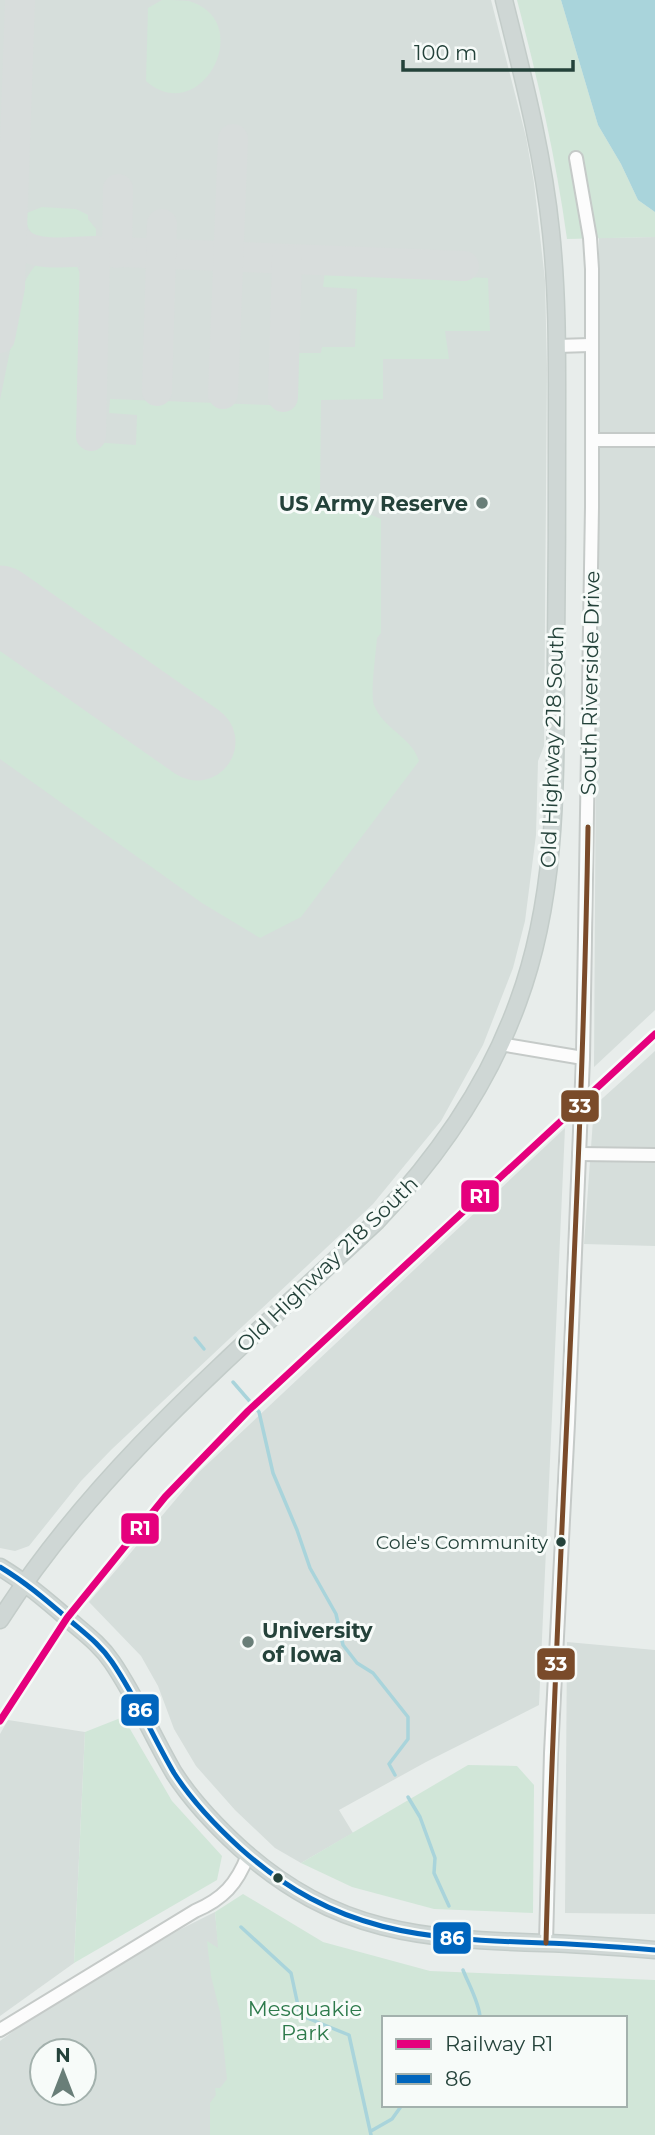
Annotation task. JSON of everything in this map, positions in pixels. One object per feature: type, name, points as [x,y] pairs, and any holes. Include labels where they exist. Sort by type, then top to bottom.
[{"type":"main road","points":[[504,0],[538,140],[551,233],[557,346]]},
{"type":"main road","name":"Old Highway 218 South","points":[[0,1620],[25,1581],[95,1492],[172,1413],[405,1192],[450,1135],[500,1044],[518,1002],[532,957],[547,887],[551,850],[557,611],[557,346]]},
{"type":"main road","points":[[0,1567],[25,1581],[94,1641],[112,1661],[176,1776],[200,1807],[248,1855],[281,1882],[345,1915],[417,1936],[655,1950]]},
{"type":"street","name":"South Riverside Drive","points":[[547,1943],[551,1753],[583,1058],[593,440],[590,345],[592,269],[590,237],[576,158]]},
{"type":"street","points":[[557,346],[590,345]]},
{"type":"street","points":[[593,440],[655,440]]},
{"type":"street","points":[[500,1044],[583,1058]]},
{"type":"street","points":[[579,1154],[655,1155]]},
{"type":"street","points":[[0,2030],[212,1903],[240,1876],[248,1855]]},
{"type":"shaded area","points":[[0,0],[491,0],[526,137],[534,183],[545,280],[547,368],[544,746],[538,761],[536,835],[525,921],[513,968],[483,1045],[441,1121],[373,1204],[112,1449],[81,1481],[29,1546],[15,1551],[0,1548]]},
{"type":"shaded area","points":[[655,237],[655,1010],[594,1067],[599,238]]},
{"type":"shaded area","points":[[655,1051],[655,1246],[584,1244],[594,1106]]},
{"type":"shaded area","points":[[565,1128],[539,1705],[339,1810],[353,1833],[301,1863],[275,1848],[235,1810],[196,1766],[174,1729],[158,1686],[141,1656],[89,1602],[199,1472]]},
{"type":"shaded area","points":[[567,1642],[655,1650],[655,1914],[565,1913]]},
{"type":"shaded area","points":[[8,1720],[85,1732],[74,1963],[0,2016],[0,1734]]},
{"type":"shaded area","points":[[215,1912],[233,2088],[217,2135],[0,2135],[0,2041],[30,2019],[179,1930]]},
{"type":"green space","points":[[162,0],[189,1],[209,12],[219,29],[220,48],[214,67],[202,82],[185,92],[166,92],[146,81],[148,8]]},
{"type":"green space","points":[[517,0],[561,0],[598,125],[638,200],[655,212],[655,237],[567,239],[546,119]]},
{"type":"green space","points":[[42,207],[76,209],[88,215],[96,229],[96,240],[80,244],[60,244],[34,235],[27,225],[27,213]]},
{"type":"green space","points":[[74,259],[81,276],[77,441],[136,445],[137,415],[109,413],[110,399],[294,406],[296,353],[321,353],[322,347],[355,347],[357,289],[323,287],[325,271],[488,278],[490,331],[445,331],[449,359],[383,359],[383,399],[321,400],[320,493],[381,519],[381,633],[377,638],[374,705],[384,720],[410,746],[419,761],[301,917],[260,938],[202,903],[0,759],[0,627],[203,767],[227,735],[0,579],[0,400],[23,286],[37,264],[47,260]]},
{"type":"green space","points":[[123,1717],[172,1801],[222,1856],[217,1880],[74,1963],[85,1732]]},
{"type":"green space","points":[[468,1765],[517,1766],[534,1785],[533,1913],[434,1909],[352,1887],[301,1863]]},
{"type":"green space","name":"Mesquakie Park","points":[[243,1894],[323,1942],[430,1971],[655,1980],[655,2135],[210,2135],[210,2103],[216,2095],[215,2088],[220,2088],[227,2079],[220,2012],[211,1976],[207,1941],[218,1948],[215,1912]]},
{"type":"water","points":[[561,0],[655,0],[655,212],[638,200],[598,125]]},
{"type":"waterway","points":[[195,1338],[204,1349]]},
{"type":"waterway","points":[[233,1382],[259,1412],[273,1473],[310,1568],[336,1614],[343,1645],[357,1663],[373,1673],[408,1717],[408,1739],[389,1764],[395,1775]]},
{"type":"waterway","points":[[408,1797],[420,1817],[435,1858],[434,1873],[449,1906]]},
{"type":"waterway","points":[[241,1927],[291,1973],[300,2015],[349,2035],[371,2135]]},
{"type":"waterway","points":[[463,1970],[480,2016]]},
{"type":"waterway","points":[[371,2131],[392,2119],[401,2107]]},
{"type":"taxiway","points":[[0,338],[10,287],[20,0]]},
{"type":"taxiway","points":[[223,394],[233,139]]},
{"type":"taxiway","points":[[117,253],[118,189]]},
{"type":"taxiway","points":[[157,391],[162,224]]},
{"type":"taxiway","points":[[12,235],[28,248],[50,252],[95,251],[464,266]]},
{"type":"taxiway","points":[[91,436],[95,251]]},
{"type":"taxiway","points":[[283,397],[287,260]]},
{"type":"taxiway","points":[[0,602],[77,655]]},
{"type":"runway","points":[[0,604],[197,742]]},
{"type":"rail line","name":"R1","points":[[0,1721],[67,1618],[165,1497],[248,1411],[655,1034]]},
{"type":"transit line","name":"33","points":[[546,1943],[580,1106],[588,827]]},
{"type":"transit line","name":"86","points":[[0,1567],[43,1597],[91,1638],[107,1656],[121,1675],[174,1773],[213,1822],[276,1877],[311,1899],[346,1915],[420,1934],[459,1939],[655,1950]]},
{"type":"place","name":"US Army Reserve","points":[[482,503]]},
{"type":"place","name":"Cole's Community","points":[[561,1542]]},
{"type":"place","name":"University of Iowa","points":[[248,1642]]}]
